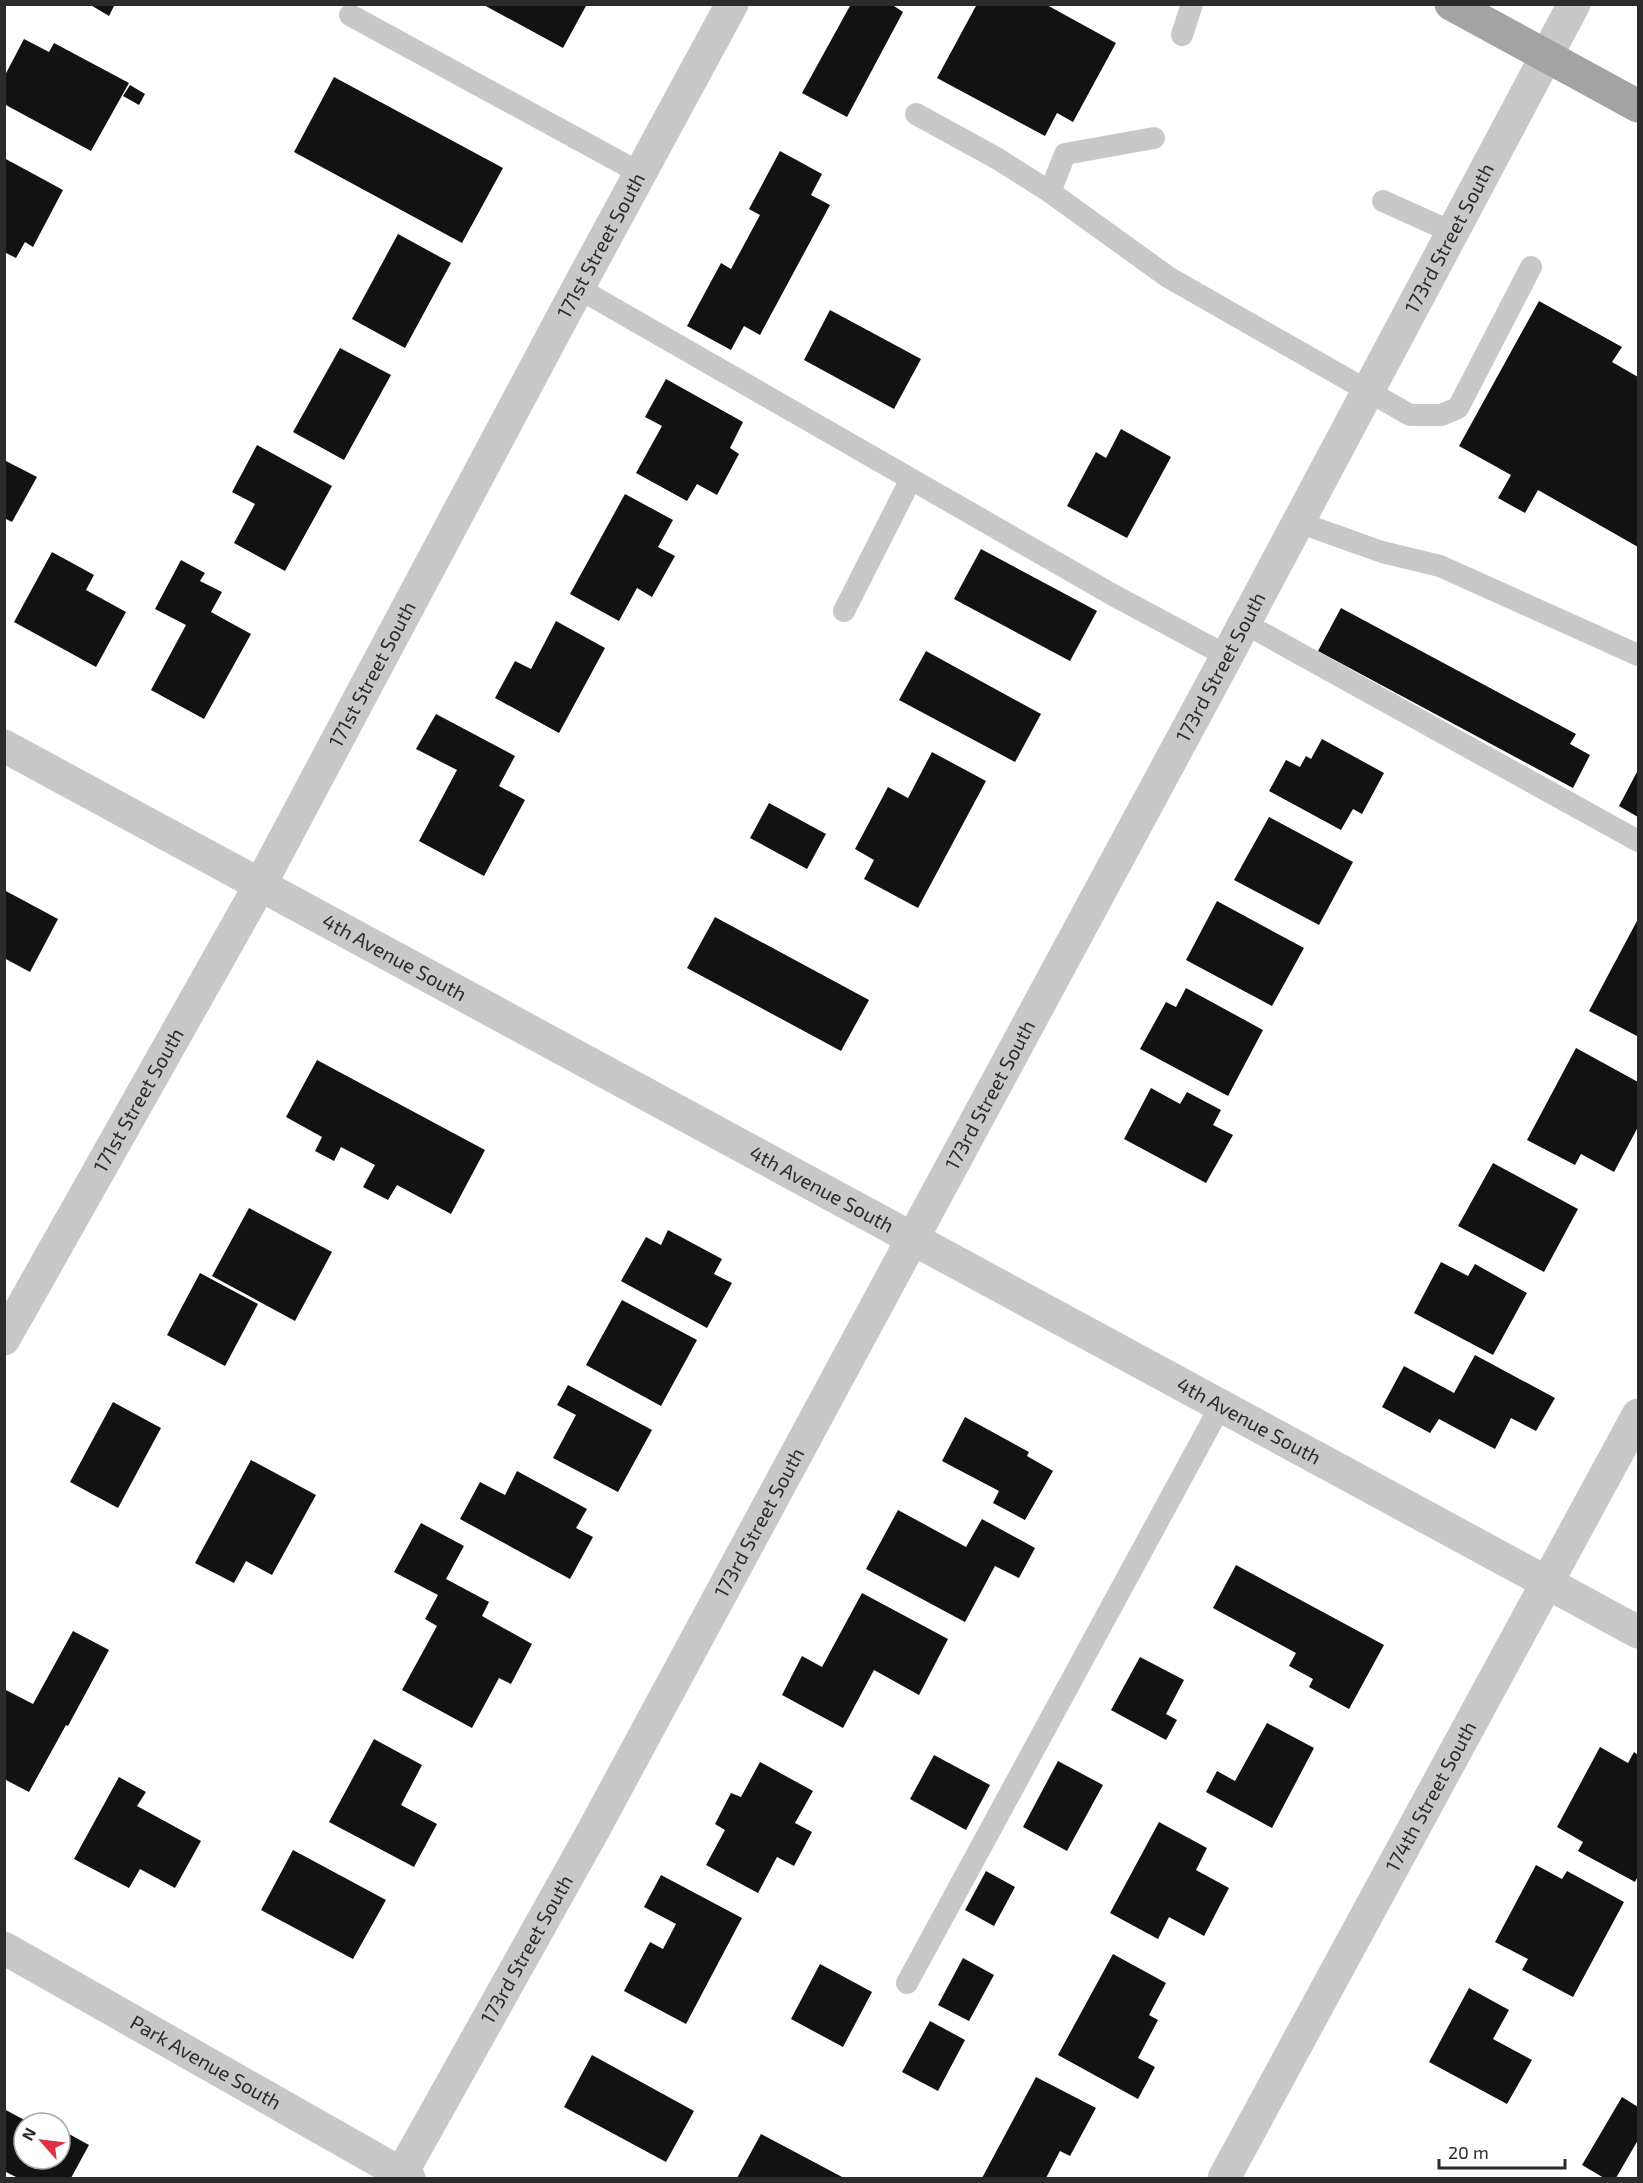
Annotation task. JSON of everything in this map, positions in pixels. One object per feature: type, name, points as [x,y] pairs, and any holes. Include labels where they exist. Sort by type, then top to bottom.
[{"type":"main road","points":[[1451,4],[1638,106]]},
{"type":"street","name":"171st Street South","points":[[4,1339],[260,885],[732,4]]},
{"type":"street","name":"173rd Street South","points":[[403,2177],[599,1821],[1227,656],[1574,4]]},
{"type":"street","name":"4th Avenue South","points":[[4,746],[1638,1632]]},
{"type":"street","name":"174th Street South","points":[[1224,2178],[1638,1415]]},
{"type":"street","name":"Park Avenue South","points":[[4,1948],[403,2177]]},
{"type":"lane","points":[[1182,35],[1192,4]]},
{"type":"lane","points":[[350,15],[640,173]]},
{"type":"lane","points":[[916,114],[998,159],[1050,192],[1168,277],[1410,415],[1442,415],[1458,408],[1532,267]]},
{"type":"lane","points":[[1050,192],[1065,154],[1154,138]]},
{"type":"lane","points":[[1383,201],[1452,232]]},
{"type":"lane","points":[[578,288],[1113,595],[1227,656]]},
{"type":"lane","points":[[844,611],[911,479]]},
{"type":"lane","points":[[1298,522],[1382,552],[1440,566],[1638,654]]},
{"type":"lane","points":[[1244,623],[1638,841]]},
{"type":"lane","points":[[907,1983],[1221,1405]]},
{"type":"building","points":[[89,4],[115,4],[109,16]]},
{"type":"building","points":[[482,4],[587,4],[563,48]]},
{"type":"building","points":[[851,4],[891,4],[903,12],[847,117],[802,93]]},
{"type":"building","points":[[977,4],[1045,4],[1116,43],[1073,122],[1057,113],[1045,136],[937,78]]},
{"type":"building","points":[[24,39],[49,52],[54,43],[129,83],[91,151],[4,104],[4,77]]},
{"type":"building","points":[[334,77],[503,168],[462,243],[294,152]]},
{"type":"building","points":[[130,85],[145,94],[139,105],[123,96]]},
{"type":"building","points":[[780,151],[822,174],[811,195],[830,205],[760,335],[744,326],[731,350],[687,326],[721,263],[731,269],[760,215],[749,209]]},
{"type":"building","points":[[4,158],[63,190],[33,247],[25,242],[16,258],[4,252]]},
{"type":"building","points":[[398,234],[451,263],[405,348],[352,319]]},
{"type":"building","points":[[1539,301],[1622,347],[1612,362],[1638,377],[1638,547],[1538,490],[1525,513],[1498,498],[1511,475],[1459,446]]},
{"type":"building","points":[[830,310],[921,359],[894,409],[804,360]]},
{"type":"building","points":[[340,348],[391,375],[344,460],[293,432]]},
{"type":"building","points":[[666,379],[743,422],[730,448],[739,454],[717,495],[697,484],[687,501],[636,473],[662,426],[645,417]]},
{"type":"building","points":[[1121,429],[1171,457],[1127,538],[1067,506],[1096,452],[1106,458]]},
{"type":"building","points":[[257,445],[332,486],[285,571],[234,543],[255,504],[232,492]]},
{"type":"building","points":[[4,460],[37,477],[12,522],[4,518]]},
{"type":"building","points":[[625,494],[673,520],[658,547],[675,556],[652,597],[637,588],[619,621],[570,594]]},
{"type":"building","points":[[981,549],[1097,611],[1070,661],[954,599]]},
{"type":"building","points":[[52,552],[94,575],[86,590],[126,612],[96,667],[14,622]]},
{"type":"building","points":[[181,560],[205,573],[200,581],[222,592],[211,612],[251,634],[204,719],[151,690],[186,625],[155,609]]},
{"type":"building","points":[[1341,608],[1576,734],[1570,744],[1590,755],[1573,788],[1318,651]]},
{"type":"building","points":[[556,621],[605,648],[559,733],[495,698],[515,661],[531,669]]},
{"type":"building","points":[[926,651],[1041,714],[1015,762],[899,700]]},
{"type":"building","points":[[436,714],[515,756],[499,786],[525,800],[484,876],[419,841],[457,770],[416,749]]},
{"type":"building","points":[[1322,739],[1384,773],[1362,814],[1353,809],[1341,830],[1269,791],[1286,760],[1300,767],[1306,756],[1311,759]]},
{"type":"building","points":[[932,752],[986,781],[918,908],[864,879],[874,860],[855,849],[888,787],[908,798]]},
{"type":"building","points":[[1638,770],[1638,817],[1619,806]]},
{"type":"building","points":[[769,803],[826,834],[807,869],[750,838]]},
{"type":"building","points":[[1269,817],[1353,862],[1319,925],[1234,880]]},
{"type":"building","points":[[4,890],[58,919],[30,972],[4,958]]},
{"type":"building","points":[[1217,901],[1304,948],[1272,1006],[1186,960]]},
{"type":"building","points":[[715,917],[869,1000],[841,1051],[687,968]]},
{"type":"building","points":[[1638,919],[1638,1033],[1637,1036],[1589,1011]]},
{"type":"building","points":[[1186,988],[1263,1030],[1228,1096],[1140,1049],[1166,1002],[1176,1007]]},
{"type":"building","points":[[1576,1048],[1638,1082],[1638,1127],[1614,1172],[1581,1154],[1575,1165],[1527,1140]]},
{"type":"building","points":[[317,1060],[485,1150],[451,1214],[397,1185],[388,1200],[363,1187],[375,1165],[341,1147],[334,1161],[315,1151],[322,1137],[286,1117]]},
{"type":"building","points":[[1151,1088],[1180,1104],[1187,1092],[1221,1110],[1213,1125],[1233,1135],[1206,1183],[1124,1139]]},
{"type":"building","points":[[1493,1163],[1578,1209],[1544,1272],[1458,1226]]},
{"type":"building","points":[[249,1208],[332,1252],[295,1321],[212,1276]]},
{"type":"building","points":[[668,1230],[722,1259],[714,1274],[732,1283],[707,1328],[621,1281],[646,1237],[661,1245]]},
{"type":"building","points":[[1441,1262],[1468,1276],[1475,1264],[1527,1293],[1493,1355],[1414,1313]]},
{"type":"building","points":[[200,1273],[258,1304],[225,1366],[167,1335]]},
{"type":"building","points":[[622,1300],[697,1340],[661,1406],[586,1365]]},
{"type":"building","points":[[1475,1355],[1555,1398],[1536,1431],[1511,1418],[1495,1449],[1439,1419],[1430,1433],[1382,1407],[1404,1366],[1454,1393]]},
{"type":"building","points":[[568,1385],[652,1430],[618,1492],[553,1458],[576,1415],[557,1405]]},
{"type":"building","points":[[113,1402],[161,1428],[118,1508],[70,1482]]},
{"type":"building","points":[[965,1417],[1029,1452],[1027,1456],[1053,1471],[1025,1520],[993,1503],[999,1491],[942,1461]]},
{"type":"building","points":[[251,1460],[316,1495],[272,1575],[246,1561],[234,1583],[195,1563]]},
{"type":"building","points":[[517,1471],[587,1509],[576,1528],[593,1537],[570,1579],[460,1519],[480,1482],[505,1495]]},
{"type":"building","points":[[898,1510],[966,1547],[982,1519],[1035,1548],[1019,1578],[995,1566],[965,1622],[866,1569]]},
{"type":"building","points":[[421,1523],[464,1546],[446,1579],[489,1602],[482,1616],[532,1644],[511,1684],[499,1678],[472,1728],[402,1690],[437,1626],[425,1619],[438,1595],[394,1572]]},
{"type":"building","points":[[1236,1565],[1384,1645],[1349,1709],[1309,1687],[1313,1679],[1289,1666],[1296,1653],[1213,1608]]},
{"type":"building","points":[[862,1593],[948,1639],[919,1695],[874,1670],[843,1728],[782,1695],[802,1656],[822,1667]]},
{"type":"building","points":[[73,1631],[109,1650],[29,1792],[4,1779],[4,1689],[33,1704]]},
{"type":"building","points":[[1140,1657],[1184,1680],[1166,1714],[1177,1720],[1166,1740],[1111,1710]]},
{"type":"building","points":[[1267,1723],[1314,1748],[1272,1828],[1206,1792],[1217,1771],[1235,1781]]},
{"type":"building","points":[[374,1739],[422,1765],[401,1805],[437,1824],[414,1867],[329,1822]]},
{"type":"building","points":[[1600,1747],[1628,1763],[1634,1752],[1638,1755],[1638,1876],[1635,1882],[1578,1851],[1583,1842],[1557,1827]]},
{"type":"building","points":[[934,1755],[990,1785],[966,1830],[910,1799]]},
{"type":"building","points":[[1058,1761],[1103,1785],[1067,1851],[1023,1827]]},
{"type":"building","points":[[760,1762],[813,1791],[795,1823],[812,1832],[794,1866],[777,1857],[758,1893],[706,1865],[725,1830],[715,1824],[731,1793],[741,1797]]},
{"type":"building","points":[[119,1777],[146,1792],[137,1806],[201,1841],[175,1888],[140,1869],[129,1888],[74,1859]]},
{"type":"building","points":[[1159,1822],[1207,1848],[1196,1870],[1229,1888],[1204,1936],[1169,1917],[1158,1939],[1110,1913]]},
{"type":"building","points":[[293,1850],[386,1900],[353,1959],[261,1910]]},
{"type":"building","points":[[1536,1865],[1562,1879],[1567,1871],[1624,1902],[1573,1997],[1522,1970],[1528,1959],[1495,1942]]},
{"type":"building","points":[[986,1871],[1015,1887],[994,1926],[965,1910]]},
{"type":"building","points":[[661,1875],[742,1918],[686,2024],[624,1991],[650,1942],[663,1949],[676,1924],[644,1907]]},
{"type":"building","points":[[1113,1954],[1166,1983],[1149,2015],[1158,2020],[1138,2058],[1155,2067],[1138,2099],[1058,2055]]},
{"type":"building","points":[[963,1958],[994,1975],[969,2021],[938,2005]]},
{"type":"building","points":[[820,1964],[872,1992],[843,2047],[791,2019]]},
{"type":"building","points":[[1469,1988],[1509,2010],[1493,2039],[1532,2060],[1507,2104],[1429,2062]]},
{"type":"building","points":[[930,2021],[965,2040],[938,2091],[902,2072]]},
{"type":"building","points":[[592,2055],[694,2111],[666,2162],[564,2107]]},
{"type":"building","points":[[1036,2077],[1096,2108],[1070,2156],[1060,2151],[1046,2178],[982,2178]]},
{"type":"building","points":[[1622,2097],[1638,2107],[1638,2140],[1616,2178],[1604,2178],[1582,2165]]},
{"type":"building","points":[[4,2109],[12,2113],[12,2171],[72,2171],[72,2136],[89,2145],[71,2178],[18,2178],[4,2171]]},
{"type":"building","points":[[761,2134],[844,2178],[737,2178]]}]
